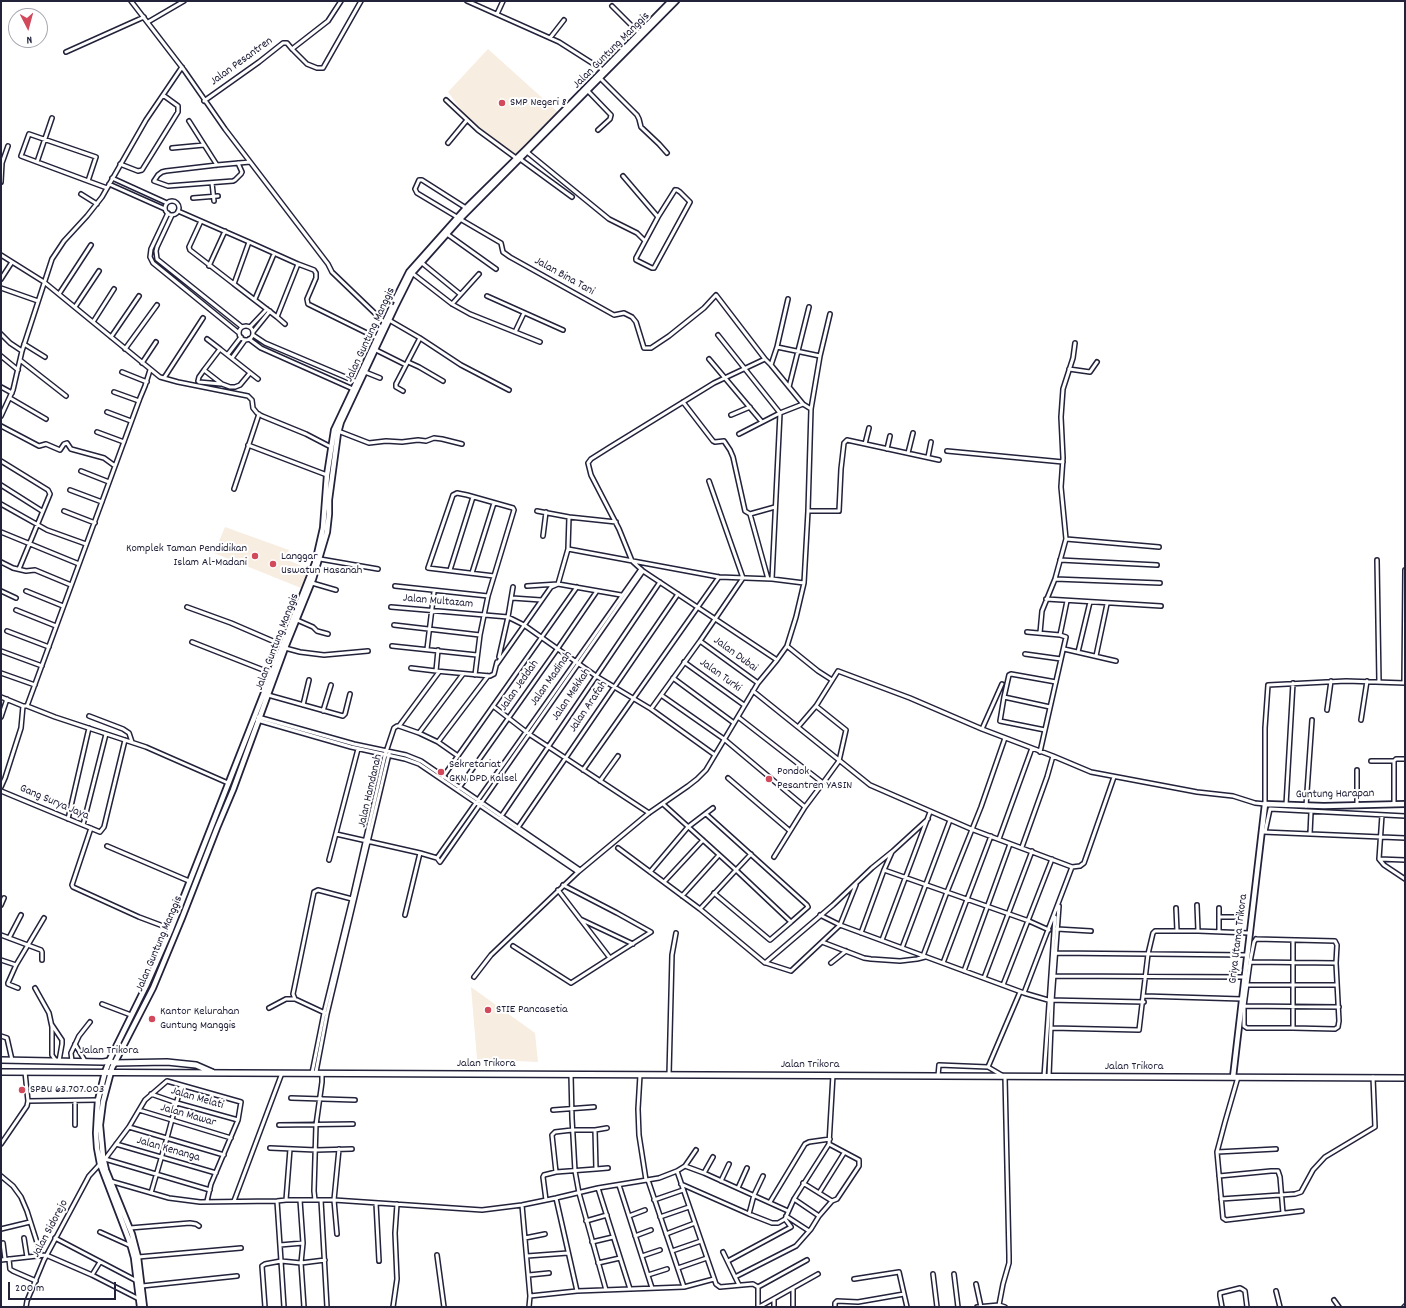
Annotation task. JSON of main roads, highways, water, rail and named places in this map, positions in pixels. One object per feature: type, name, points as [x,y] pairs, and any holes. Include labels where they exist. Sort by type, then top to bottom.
[{"type":"main road","name":"Jalan Trikora","points":[[1,1060],[167,1062],[196,1064],[215,1073]]},
{"type":"main road","points":[[195,1072],[197,1068],[196,1064]]},
{"type":"main road","name":"Jalan Trikora","points":[[1,1072],[1405,1078]]},
{"type":"place","name":"SMP Negeri 8","points":[[502,103]]},
{"type":"place","name":"Komplek Taman Pendidikan Islam Al-Madani","points":[[255,556]]},
{"type":"place","name":"Langgar Uswatun Hasanah","points":[[273,564]]},
{"type":"place","name":"Sekretariat GKN DPD Kalsel","points":[[441,772]]},
{"type":"place","name":"Pondok Pesantren YASIN","points":[[769,779]]},
{"type":"place","name":"STIE Pancasetia","points":[[488,1010]]},
{"type":"place","name":"Kantor Kelurahan Guntung Manggis","points":[[152,1019]]},
{"type":"place","name":"SPBU 63.707.003","points":[[22,1090]]}]
